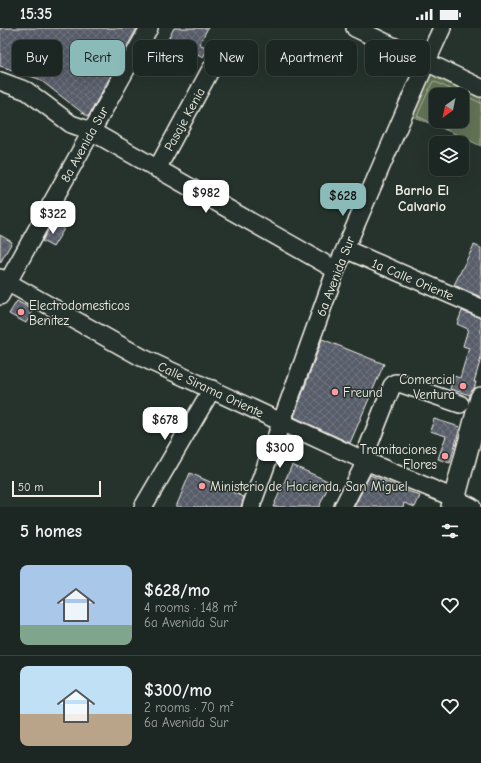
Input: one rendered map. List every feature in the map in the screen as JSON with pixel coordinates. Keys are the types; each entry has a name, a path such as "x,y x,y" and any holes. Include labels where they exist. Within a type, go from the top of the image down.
{"main road":[{"path":"459,504 481,398"}],"street":[{"name":"8a Avenida Sur","path":"2,285 149,28"},
{"path":"355,28 379,40"},
{"name":"6a Avenida Sur","path":"430,54 442,28"},
{"path":"430,65 481,88"},
{"name":"Pasaje Kenia","path":"157,169 207,76"},
{"name":"6a Avenida Sur","path":"251,507 336,270 420,76"},
{"path":"0,81 27,91 71,124 91,131 336,270"},
{"name":"1a Calle Oriente","path":"345,249 481,308"},
{"name":"Calle Sirama Oriente","path":"2,285 141,357 459,504"},
{"path":"343,507 365,461 392,386 396,383 402,384 460,404"},
{"path":"143,507 212,389"}],"green space":[{"path":"430,69 481,90 481,144 469,139 469,136 461,136 441,128 469,128 469,88 429,88 429,123 404,113 420,76 430,76"},
{"path":"433,81 448,88 430,88"},
{"path":"429,90 429,122 417,116"},
{"path":"469,98 481,103 481,146 469,140 469,136 460,136 443,128 469,128"}],"building":[{"path":"0,28 137,28 125,50 125,40 70,40 70,76 111,76 88,117 39,79 30,76 62,76 62,40 12,40 12,70 0,66"},
{"path":"174,28 208,28 199,44 205,47 205,53 203,57 197,54 197,40 168,40"},
{"path":"53,222 64,229 53,247 42,241"},
{"path":"0,235 12,242 0,263"},
{"path":"474,245 481,248 481,297 454,285"},
{"name":"Electrodomesticos Benitez","path":"17,301 33,310 26,323 9,314"},
{"path":"462,311 481,318 481,358 474,382 476,382 474,389 470,395 450,389 454,376 460,378 469,348 463,346 468,329 457,324"},
{"name":"Freund","path":"322,339 384,364 350,443 294,417"},
{"path":"434,419 460,427 450,463 438,459 446,436 430,431"},
{"path":"292,465 330,482 319,507 273,507"},
{"name":"Ministerio de Hacienda, San Miguel","path":"190,473 244,497 241,507 176,507"},
{"path":"370,475 420,496 415,507 404,503 403,507 354,507"}],"place":[{"name":"Electrodomesticos Benitez","path":"21,312"},
{"name":"Comercial Ventura","path":"463,386"},
{"name":"Freund","path":"335,392"},
{"name":"Tramitaciones Flores","path":"445,456"},
{"name":"Ministerio de Hacienda, San Miguel","path":"202,486"}],"district":[{"name":"Barrio El Calvario","path":"422,198"}]}
